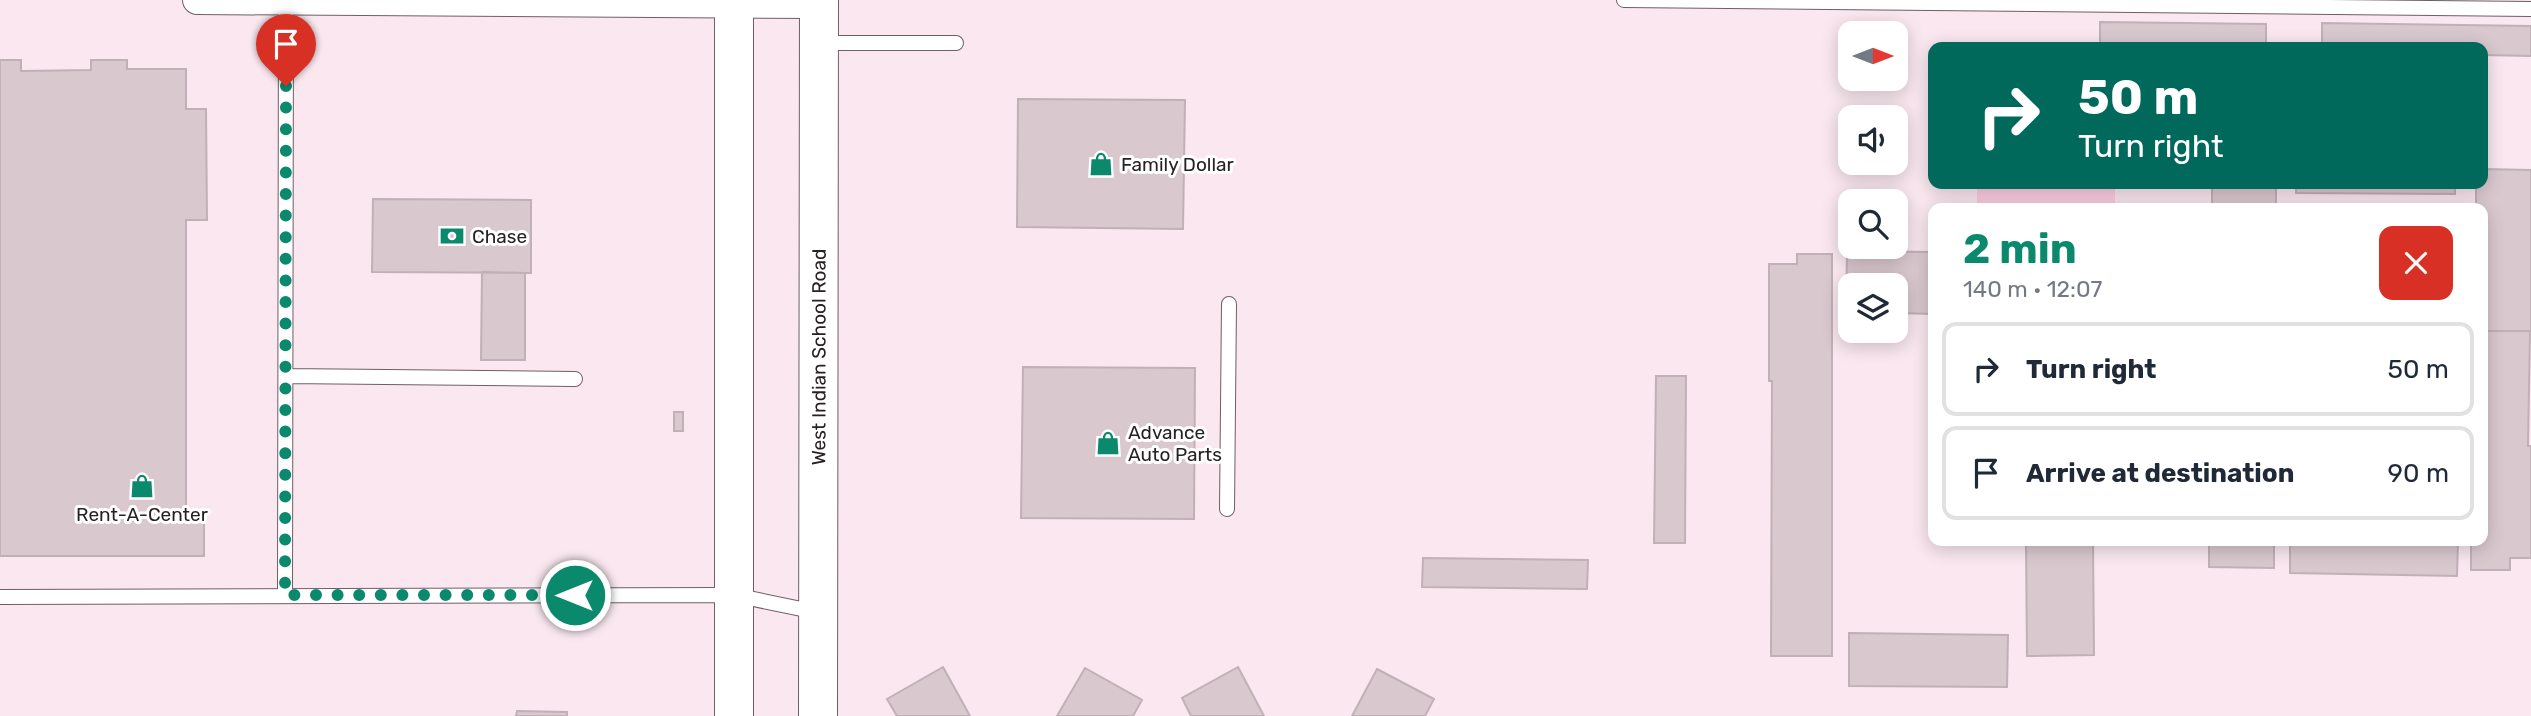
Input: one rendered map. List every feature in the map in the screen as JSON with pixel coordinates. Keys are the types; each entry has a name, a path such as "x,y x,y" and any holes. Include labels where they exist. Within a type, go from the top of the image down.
{"main road":[{"path":"734,2 734,716"},
{"name":"West Indian School Road","path":"818,716 819,2"}],"street":[{"path":"197,0 819,2"}],"lane":[{"path":"1624,0 2531,9"},
{"path":"285,595 286,1"},
{"path":"819,43 956,43"},
{"path":"1227,509 1229,304"},
{"path":"286,376 575,379"},
{"path":"0,597 734,595 818,612"}],"shaded area":[{"path":"1977,189 2115,189 2115,203 1977,203"}],"building":[{"path":"2100,22 2266,24 2266,42 2100,42"},
{"path":"2322,23 2531,26 2531,56 2488,55 2488,42 2322,42"},
{"path":"0,60 21,60 21,71 91,70 91,60 127,60 127,69 186,69 186,109 206,109 207,220 186,220 186,511 204,511 204,556 0,556"},
{"name":"Family Dollar","path":"1018,99 1185,100 1183,229 1017,227"},
{"path":"2488,169 2531,170 2531,331 2488,331 2488,203 2476,203 2476,189 2488,189"},
{"path":"2212,189 2276,189 2276,203 2212,203"},
{"path":"2296,189 2455,189 2455,194 2296,193"},
{"name":"Chase","path":"373,199 531,200 531,273 372,272"},
{"path":"1908,252 1928,252 1928,314 1908,313 1908,273 1847,273 1847,259 1908,259"},
{"path":"1797,254 1832,254 1832,656 1771,656 1772,381 1769,381 1769,264 1797,264"},
{"path":"482,272 525,273 525,360 481,360"},
{"path":"2488,331 2530,331 2528,446 2531,446 2531,558 2510,558 2510,570 2471,570 2471,546 2488,546"},
{"name":"Advance Auto Parts","path":"1023,367 1195,368 1194,519 1021,518"},
{"path":"1656,376 1686,376 1685,543 1654,543"},
{"path":"674,412 683,412 683,431 674,431"},
{"path":"2026,546 2093,546 2094,655 2027,656"},
{"path":"2209,546 2274,546 2274,568 2209,567"},
{"path":"2290,546 2458,546 2457,576 2290,573"},
{"path":"1423,558 1588,560 1587,589 1422,587"},
{"path":"1849,633 2008,635 2007,687 1849,686"},
{"path":"943,667 970,716 897,716 887,699"},
{"path":"1238,667 1264,716 1191,716 1182,698"},
{"path":"1085,668 1142,700 1133,716 1057,716"},
{"path":"1377,669 1434,699 1425,716 1352,716"},
{"path":"517,711 567,712 567,716 516,716"}],"place":[{"name":"Family Dollar","path":"1101,164"},
{"name":"Chase","path":"452,236"},
{"name":"Advance Auto Parts","path":"1108,443"},
{"name":"Rent-A-Center","path":"142,486"}],"route":[{"path":"286,86 285,595 575,595"}]}
